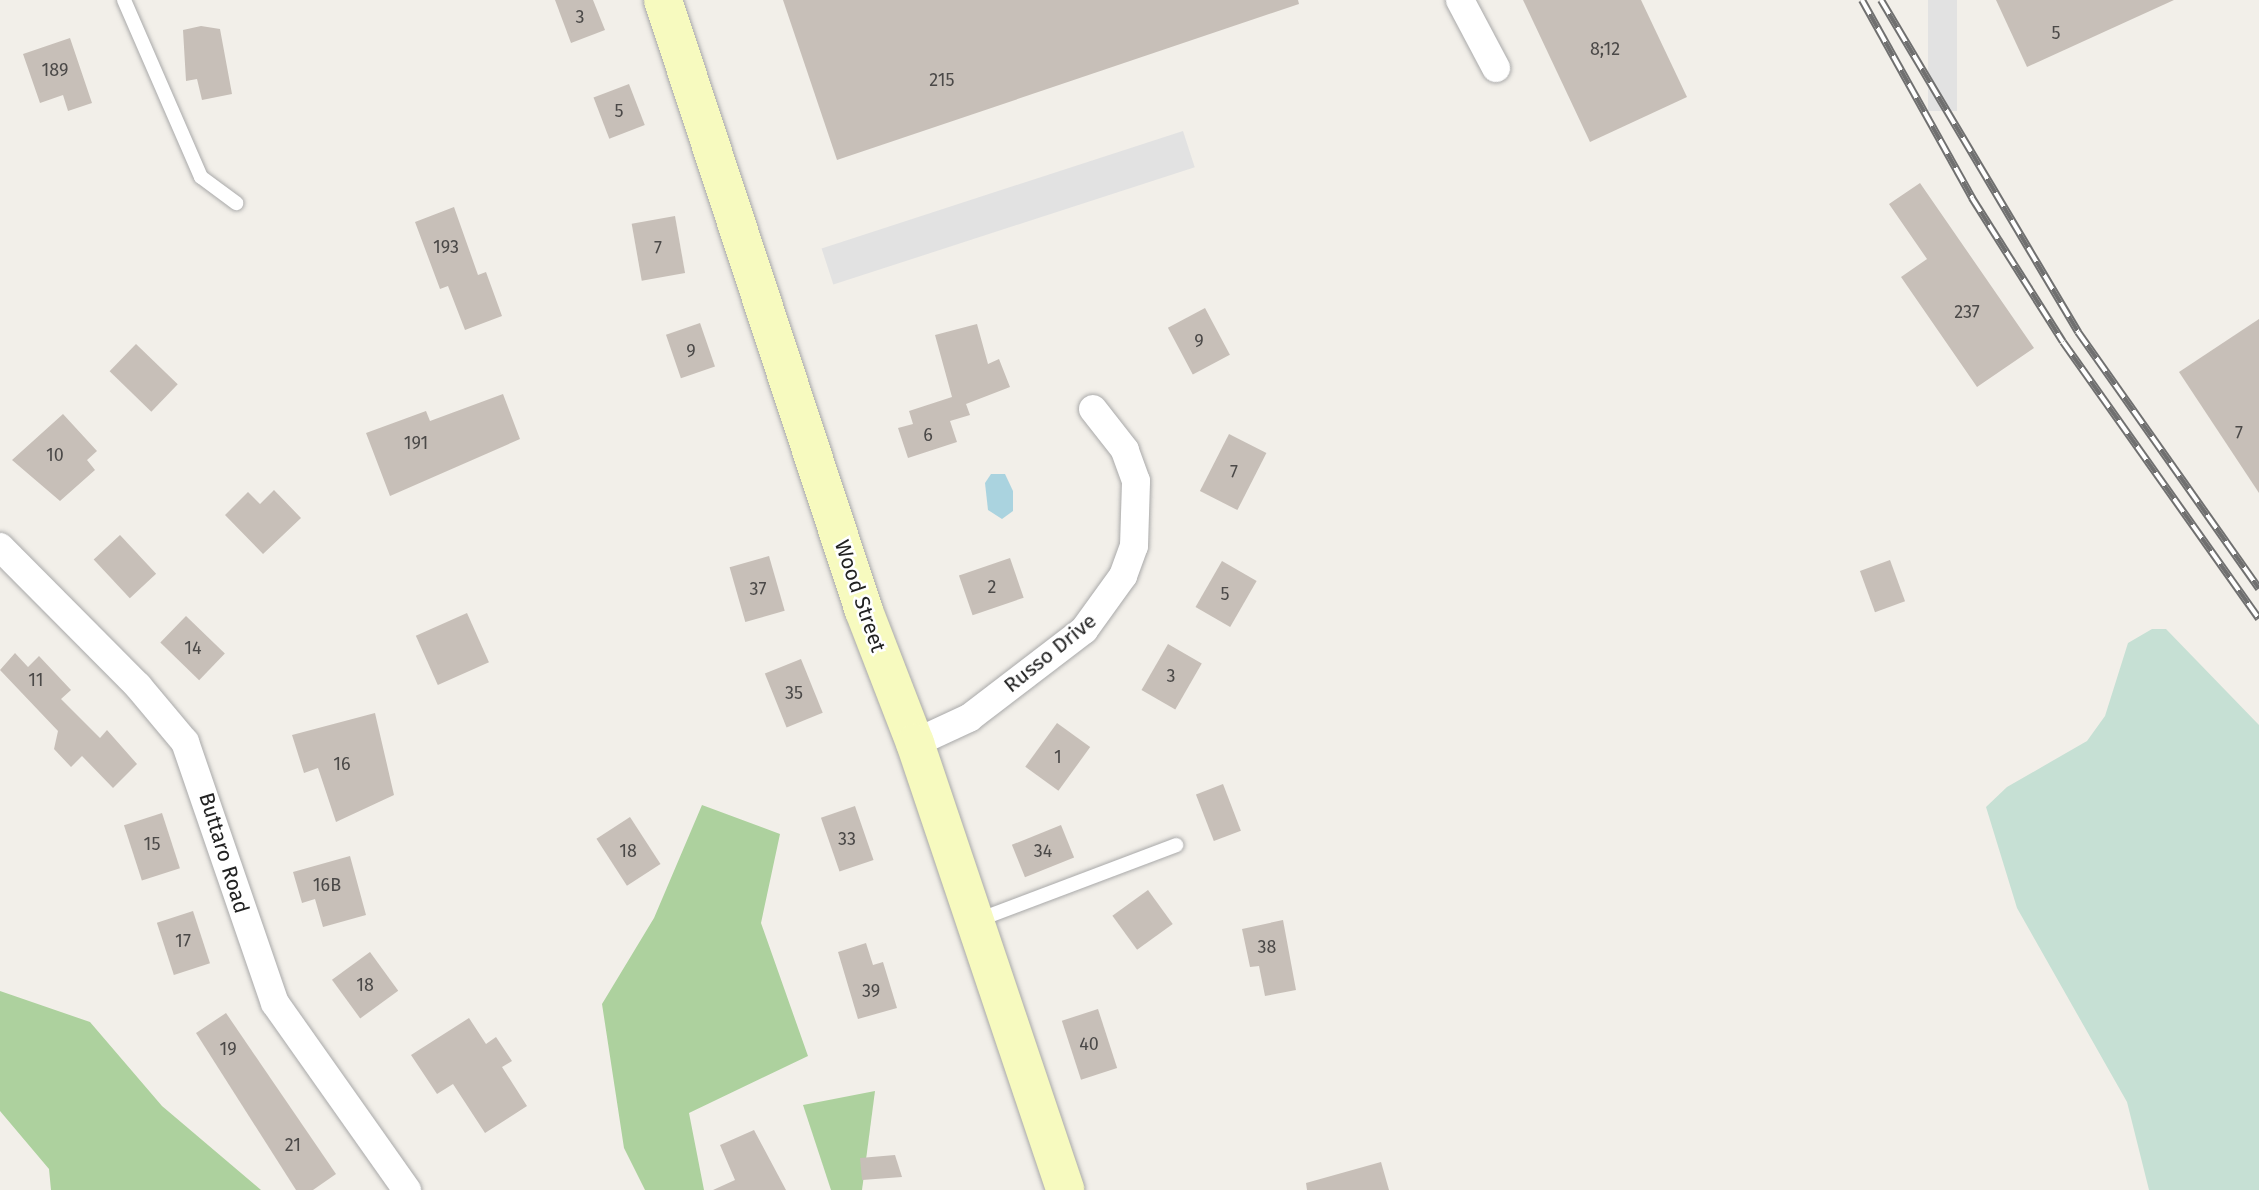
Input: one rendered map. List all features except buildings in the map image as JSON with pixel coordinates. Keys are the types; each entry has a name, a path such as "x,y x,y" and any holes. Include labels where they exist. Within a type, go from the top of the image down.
{"street":[{"name":"Wood Street","path":"663,0 864,611 915,743 1065,1190"},
{"path":"1460,0 1496,68"},
{"name":"Russo Drive","path":"915,743 969,718 1084,629 1123,576 1134,546 1136,481 1125,450 1093,409"},
{"name":"Buttaro Road","path":"0,547 138,686 185,742 275,1003 407,1190"}],"lane":[{"path":"124,0 201,177 236,203"},
{"path":"973,922 1176,845"}],"green space":[{"path":"2152,629 2166,629 2259,725 2259,1190 2149,1190 2127,1102 2017,908 1986,807 2007,787 2087,741 2105,716 2128,643"},
{"path":"702,805 780,834 761,923 808,1056 689,1113 704,1190 645,1190 624,1148 602,1004 654,918"},
{"path":"0,991 90,1022 162,1106 261,1190 51,1190 49,1169 0,1111"},
{"path":"875,1091 862,1190 831,1190 803,1105"}],"shaded area":[{"path":"1928,0 1957,0 1957,111 1928,111"},
{"path":"1183,131 1195,167 833,285 822,248"}],"water":[{"path":"991,474 1005,474 1013,491 1013,511 1002,519 988,510 985,483"}],"railway":[{"path":"1862,0 1972,198 2063,342 2259,619"},
{"path":"1881,0 2078,332 2259,589"}]}
